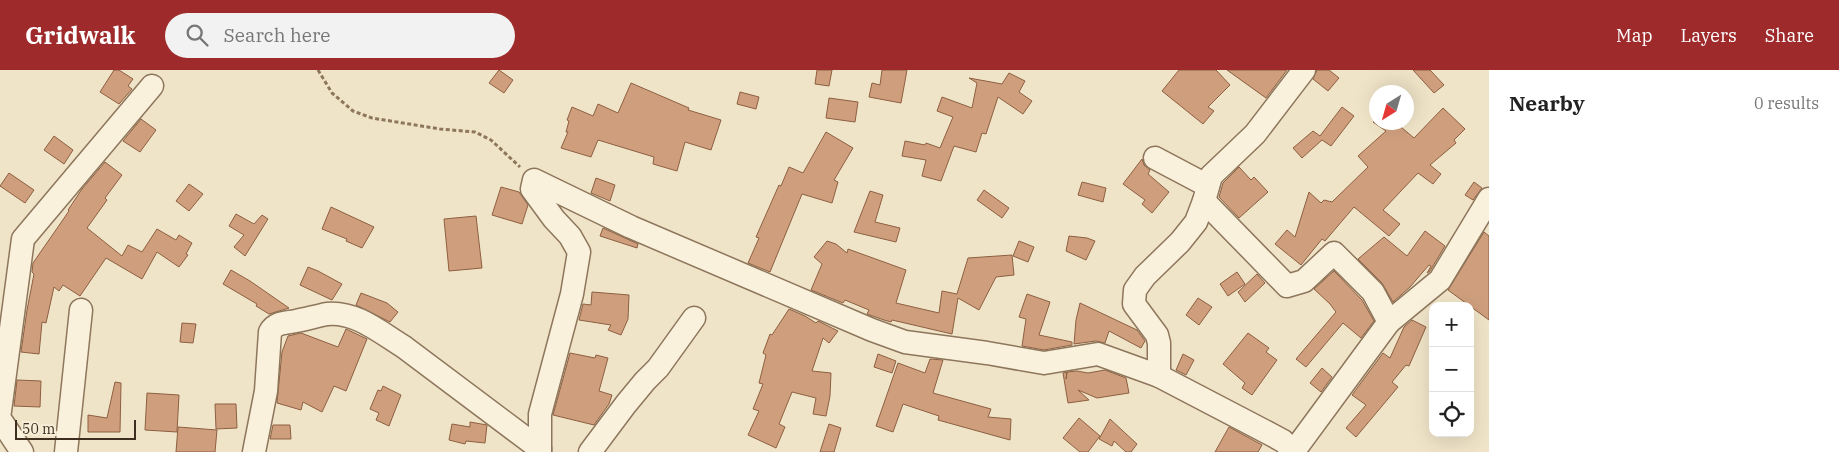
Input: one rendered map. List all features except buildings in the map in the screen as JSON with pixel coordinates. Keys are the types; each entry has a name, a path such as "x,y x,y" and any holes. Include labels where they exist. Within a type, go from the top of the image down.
{"street":[{"path":"1159,376 1159,343 1157,335 1134,304 1135,290 1145,276 1180,242 1196,222 1211,176 1255,134 1304,70"},
{"path":"0,411 23,239 152,86"},
{"path":"1155,158 1206,194 1287,286 1304,281 1334,253 1373,292 1389,322"},
{"path":"540,451 540,414 572,294 578,252 570,236 554,219 532,189 534,180 631,227 872,330 905,342 1044,363 1098,354 1159,376 1272,435 1294,452 1389,322 1440,280 1489,199"},
{"path":"66,452 81,310"},
{"path":"254,452 267,383 270,332 272,327 281,323 328,314 355,318 404,347 540,451"},
{"path":"590,452 626,404 658,368 694,318"},
{"path":"0,419 22,452"}],"path":[{"path":"318,70 332,93 353,111 372,118 440,129 475,132 491,140 534,180"}]}
